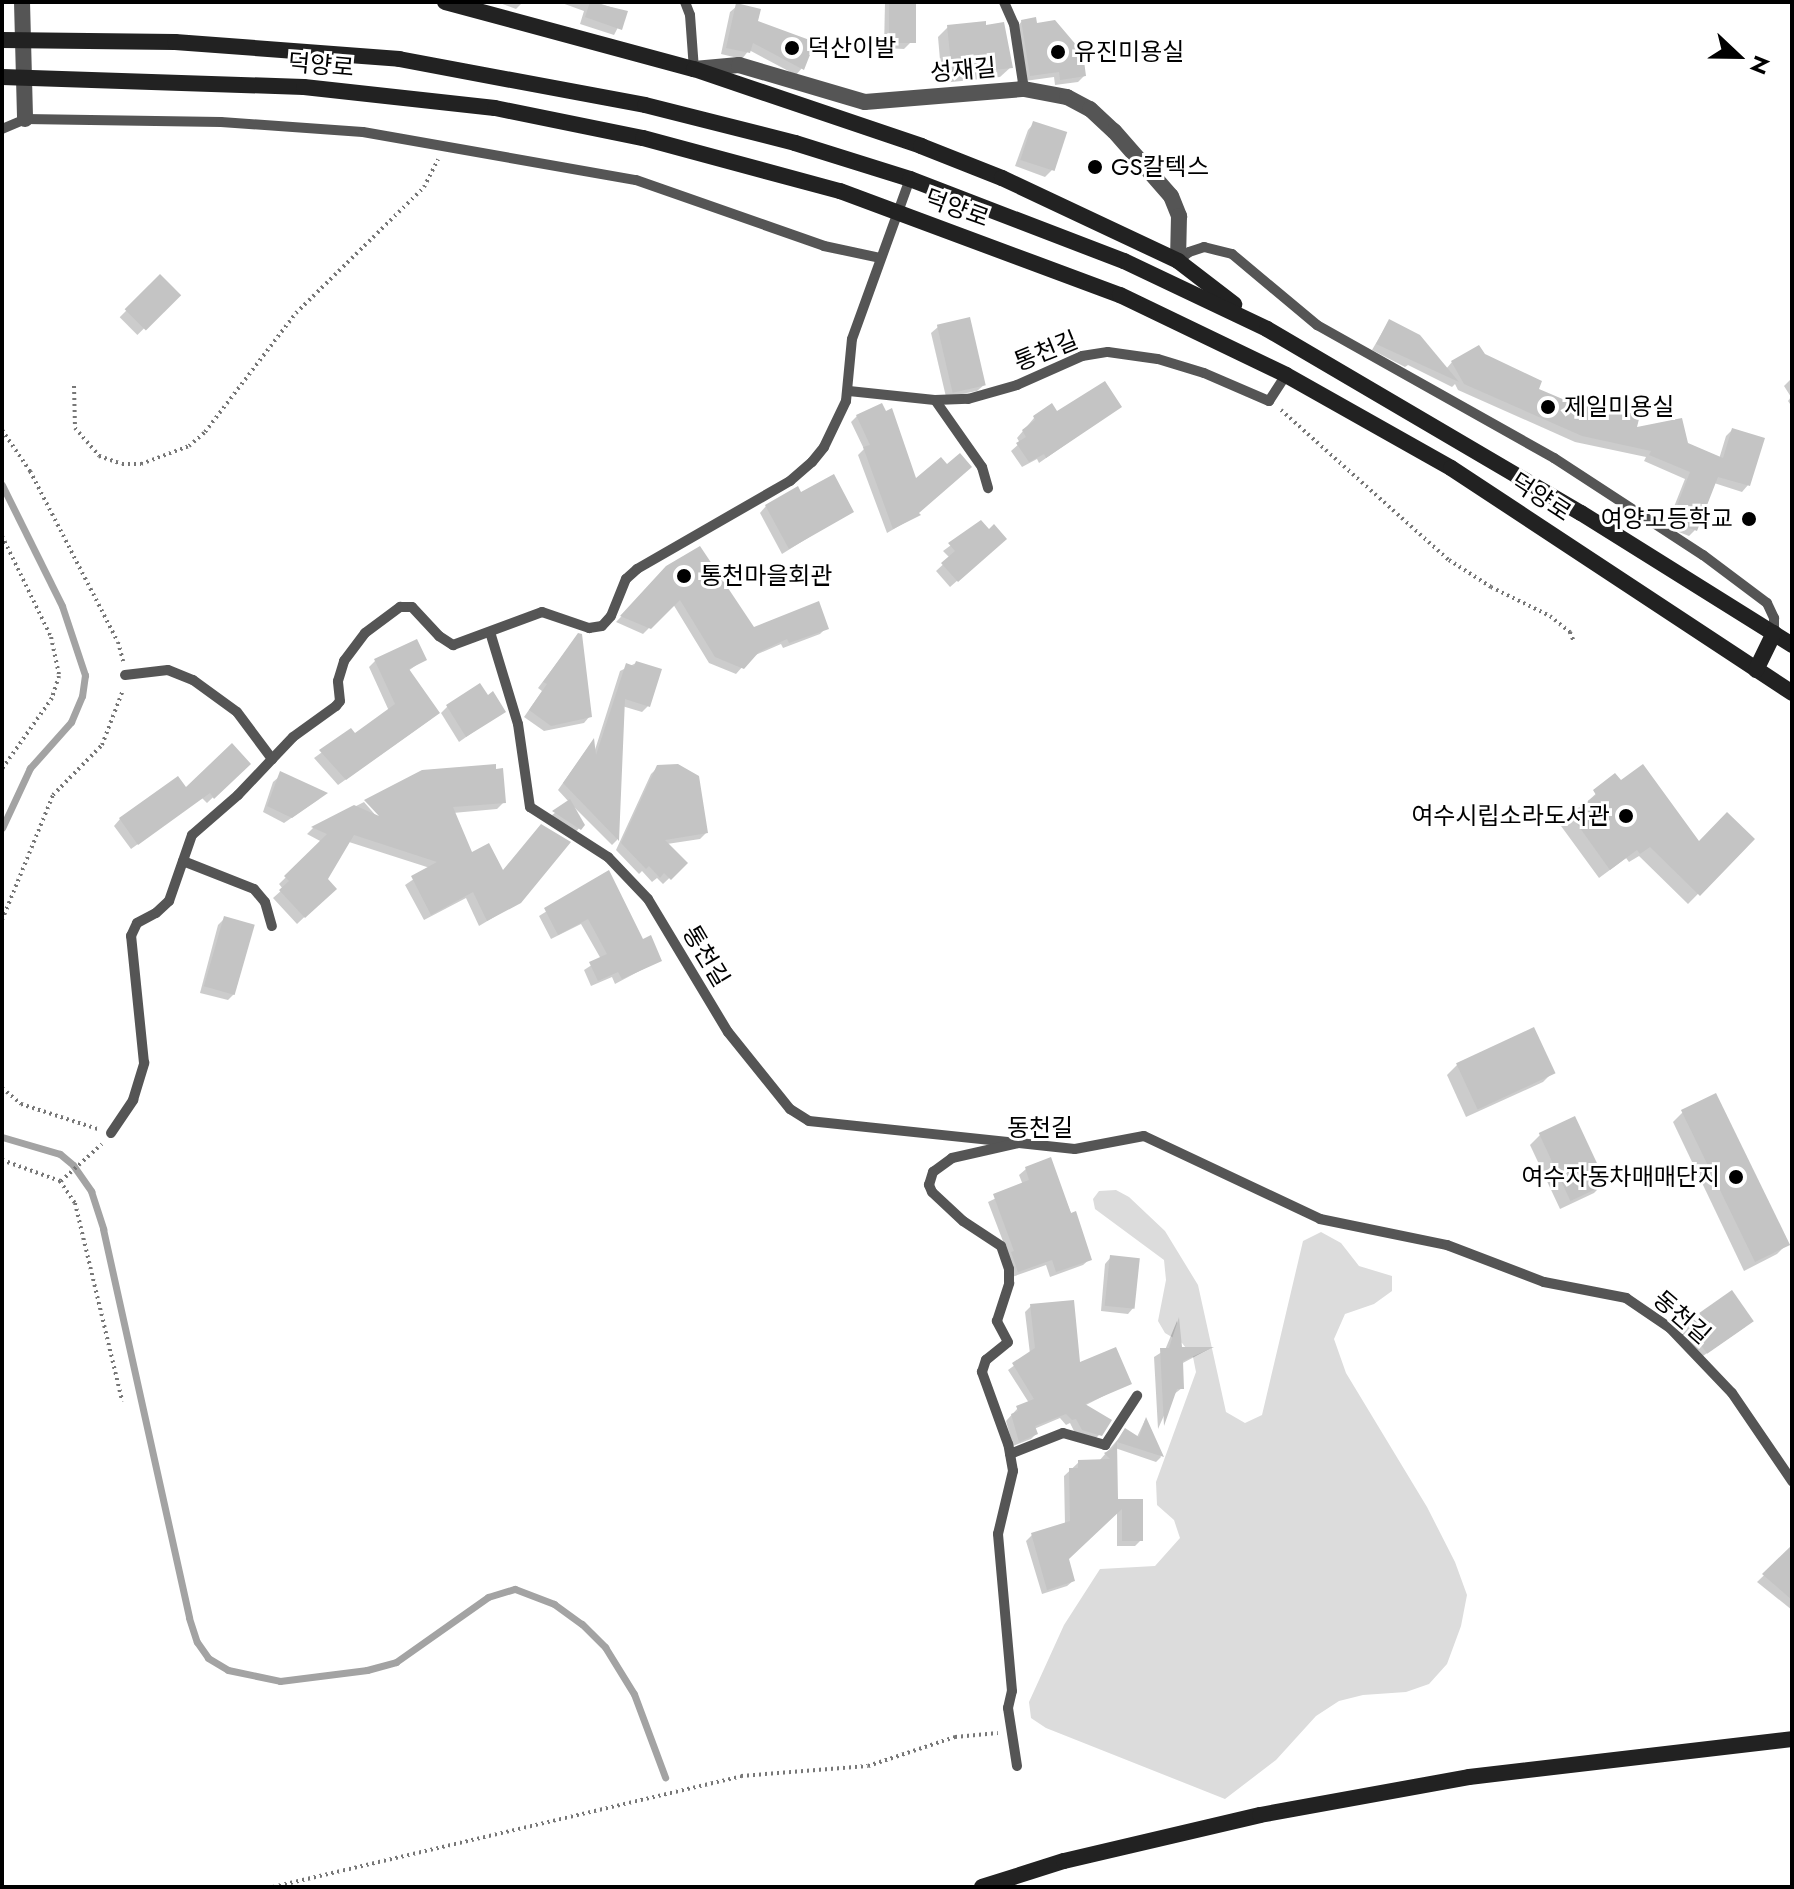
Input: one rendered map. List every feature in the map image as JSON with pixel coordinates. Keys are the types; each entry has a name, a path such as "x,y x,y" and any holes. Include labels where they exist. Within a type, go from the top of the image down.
{"main road":[{"name":"덕양로","path":"445,2 694,69 962,162 1178,261"},
{"name":"덕양로","path":"2,40 175,42 399,59 645,105 795,143 910,179 1170,281 1267,329 1399,404 1792,645"},
{"name":"덕양로","path":"2,77 304,87 495,108 643,138 782,173 897,212 1120,295 1286,375 1451,468 1792,693"},
{"path":"1170,281 1178,261 1267,329"},
{"path":"1756,670 1774,633"},
{"path":"982,1887 1064,1861 1305,1807 1469,1777 1791,1739"}],"street":[{"path":"22,2 25,119"},
{"name":"성재길","path":"694,69 739,65 865,102 1024,89 1055,94 1080,103 1114,131 1177,207 1178,261"}],"lane":[{"path":"685,2 690,15 694,69"},
{"name":"성재길","path":"1004,2 1014,24 1024,89"},
{"path":"2,129 25,119 279,126 363,132 636,180 824,246 880,258"},
{"path":"111,1133 133,1100 144,1063 131,936 137,923 156,913 169,901 192,835 293,737 336,706 341,696 339,671 349,653 365,633 400,607 412,607 448,644 457,645 542,612 589,628 602,626 611,616 626,579 637,569 790,481 812,462 824,447 849,391 852,339 910,179"},
{"name":"덕양로","path":"1178,261 1189,252 1204,247 1232,254 1317,325 1554,458 1703,555 1767,603 1774,618 1774,633"},
{"name":"통천길","path":"849,391 935,400 968,399 1017,385 1082,356 1108,352 1169,363 1269,401"},
{"path":"1269,401 1286,375"},
{"path":"935,400 982,467 988,488"},
{"name":"통천길","path":"490,632 518,724 530,807 608,857 639,888 728,1032 790,1109 809,1121 1019,1143"},
{"path":"125,675 168,670 193,680 237,712 272,759"},
{"path":"183,861 254,889 265,902 272,926"},
{"name":"동천길","path":"1017,1766 998,1534 1000,1511 1013,1477 1010,1454 982,1372 986,1360 1008,1342 997,1321 1009,1283 1004,1250 936,1198 929,1185 933,1172 952,1158 1019,1143 1075,1149 1144,1136 1320,1219 1447,1245 1544,1282 1626,1298 1670,1328 1732,1393 1792,1481"},
{"path":"1010,1454 1067,1433 1096,1445 1105,1445 1137,1396"}],"path":[{"path":"74,386 72,414 75,428 99,456 122,464 141,464 189,446 205,432 296,313 424,187 432,177 441,145"},
{"path":"1269,401 1316,438 1449,560 1491,587 1550,616 1570,632 1574,642"},
{"path":"2,430 30,471 118,642 125,675 123,696 108,736 53,795 2,920"},
{"path":"2,536 51,637 59,676 52,698 2,769"},
{"path":"2,1088 21,1104 111,1133 60,1181"},
{"path":"2,1160 60,1181 81,1218 122,1401"},
{"path":"273,1887 741,1776 868,1766 955,1737 1012,1733"}],"shaded area":[{"path":"1116,1190 1129,1197 1165,1231 1198,1285 1226,1412 1245,1423 1262,1415 1303,1241 1321,1232 1341,1243 1359,1266 1392,1276 1392,1291 1374,1304 1345,1314 1334,1339 1346,1373 1427,1507 1455,1562 1467,1595 1461,1626 1447,1664 1429,1684 1406,1692 1363,1695 1339,1701 1316,1716 1276,1760 1225,1799 1046,1728 1031,1718 1029,1702 1064,1625 1100,1569 1155,1566 1180,1538 1174,1520 1157,1505 1156,1482 1196,1372 1193,1357 1182,1343 1165,1333 1158,1321 1166,1280 1164,1260 1095,1209 1093,1199 1099,1191"}],"building":[{"path":"590,2 628,11 622,30 585,17"},
{"path":"889,2 916,2 916,43 889,43"},
{"path":"736,3 761,9 758,21 815,42 804,70 753,43 750,53 726,48"},
{"path":"1036,17 1037,23 1055,20 1083,53 1086,76 1060,80 1059,72 1030,76 1021,20"},
{"path":"986,21 986,25 1004,22 1013,68 952,74 947,25"},
{"path":"1033,121 1067,132 1055,171 1020,160"},
{"path":"160,274 181,295 146,331 125,309"},
{"path":"970,317 986,385 953,393 937,325"},
{"path":"1389,319 1420,335 1459,382 1376,344"},
{"path":"1479,345 1485,354 1542,381 1539,389 1586,409 1587,404 1640,415 1637,427 1682,418 1688,443 1723,458 1732,428 1765,438 1750,486 1718,477 1697,531 1671,521 1690,472 1649,455 1651,451 1582,436 1464,384 1451,361"},
{"path":"1105,381 1122,407 1046,458 1044,454 1029,462 1016,443 1026,437 1022,430 1035,420 1033,416 1052,403 1057,411"},
{"path":"882,403 886,411 892,408 916,478 941,457 947,464 960,453 972,467 919,513 921,515 893,529 863,447 870,445 856,415"},
{"path":"834,474 854,512 789,549 765,505 798,486 801,492"},
{"path":"981,520 989,529 994,524 1007,539 958,582 941,563 955,551 948,543"},
{"path":"700,546 754,627 819,601 829,629 789,643 787,639 759,652 744,669 715,657 680,600 651,629 620,616 666,566"},
{"path":"578,633 582,634 592,717 551,726 529,710 547,684 543,682"},
{"path":"417,639 427,660 409,669 440,713 346,780 319,750 351,728 355,733 395,704 374,659"},
{"path":"636,661 662,669 650,707 625,699 619,841 563,783 594,738 596,755 626,663 634,666"},
{"path":"480,683 488,695 493,691 506,712 466,737 446,705"},
{"path":"232,743 251,764 214,799 210,793 138,845 119,818 178,776 186,787"},
{"path":"496,764 496,769 503,768 506,803 453,807 472,852 489,843 503,870 541,824 571,842 521,903 487,921 473,892 431,915 411,876 437,862 354,835 328,879 337,889 305,918 279,890 289,881 284,876 327,834 311,827 354,805 379,816 364,800 422,770"},
{"path":"678,764 699,776 708,833 665,840 688,863 671,880 664,873 660,878 649,866 646,869 621,843 657,765"},
{"path":"1643,764 1699,841 1727,812 1755,839 1700,896 1650,847 1640,854 1637,850 1610,870 1570,814 1596,795 1593,790 1615,773 1621,780"},
{"path":"280,771 328,793 292,818 267,806"},
{"path":"570,799 585,825 581,830 552,811"},
{"path":"609,870 643,939 651,935 662,961 622,979 618,972 598,981 589,962 607,954 588,919 558,935 544,908"},
{"path":"224,916 255,925 235,995 204,986"},
{"path":"1534,1027 1556,1073 1478,1110 1456,1063"},
{"name":"여수자동차매매단지","path":"1716,1093 1790,1245 1755,1262 1681,1110"},
{"path":"1575,1116 1607,1184 1570,1201 1539,1133"},
{"path":"1051,1157 1071,1213 1076,1211 1092,1260 1056,1272 1052,1260 1018,1272 1011,1252 1014,1251 993,1194 1029,1180 1025,1167"},
{"path":"1110,1255 1140,1258 1135,1309 1105,1306"},
{"path":"1732,1290 1754,1321 1707,1354 1685,1323"},
{"path":"1074,1300 1080,1362 1116,1347 1132,1384 1085,1404 1112,1420 1102,1436 1082,1430 1076,1419 1072,1420 1066,1414 1035,1426 1038,1434 1019,1442 1011,1414 1018,1411 1016,1406 1034,1399 1012,1363 1035,1348 1030,1304"},
{"path":"1179,1317 1182,1347 1214,1347 1183,1361 1184,1389 1177,1389 1164,1426 1160,1348 1169,1348"},
{"path":"1146,1417 1164,1457 1117,1442 1118,1499 1143,1499 1143,1541 1122,1541 1122,1509 1069,1559 1075,1581 1047,1590 1031,1533 1070,1521 1069,1468 1078,1468 1078,1460 1110,1459 1104,1453 1112,1449 1125,1428 1139,1437"},
{"path":"1792,1545 1792,1600 1762,1574"}],"waterway":[{"path":"2,485 62,606 85,675 82,696 71,722 30,768 2,828"},
{"path":"2,1137 60,1154 73,1165 91,1191 103,1229 189,1618 197,1642 208,1658 228,1670 280,1681 367,1670 396,1662 488,1597 515,1589 554,1604 582,1624 605,1647 634,1694 665,1777"}],"place":[{"name":"덕산이발","path":"792,48"},
{"name":"유진미용실","path":"1058,52"},
{"name":"GS칼텍스","path":"1095,167"},
{"name":"제일미용실","path":"1548,407"},
{"name":"여양고등학교","path":"1749,519"},
{"name":"통천마을회관","path":"684,576"},
{"name":"여수시립소라도서관","path":"1626,816"},
{"name":"여수자동차매매단지","path":"1736,1177"}]}
